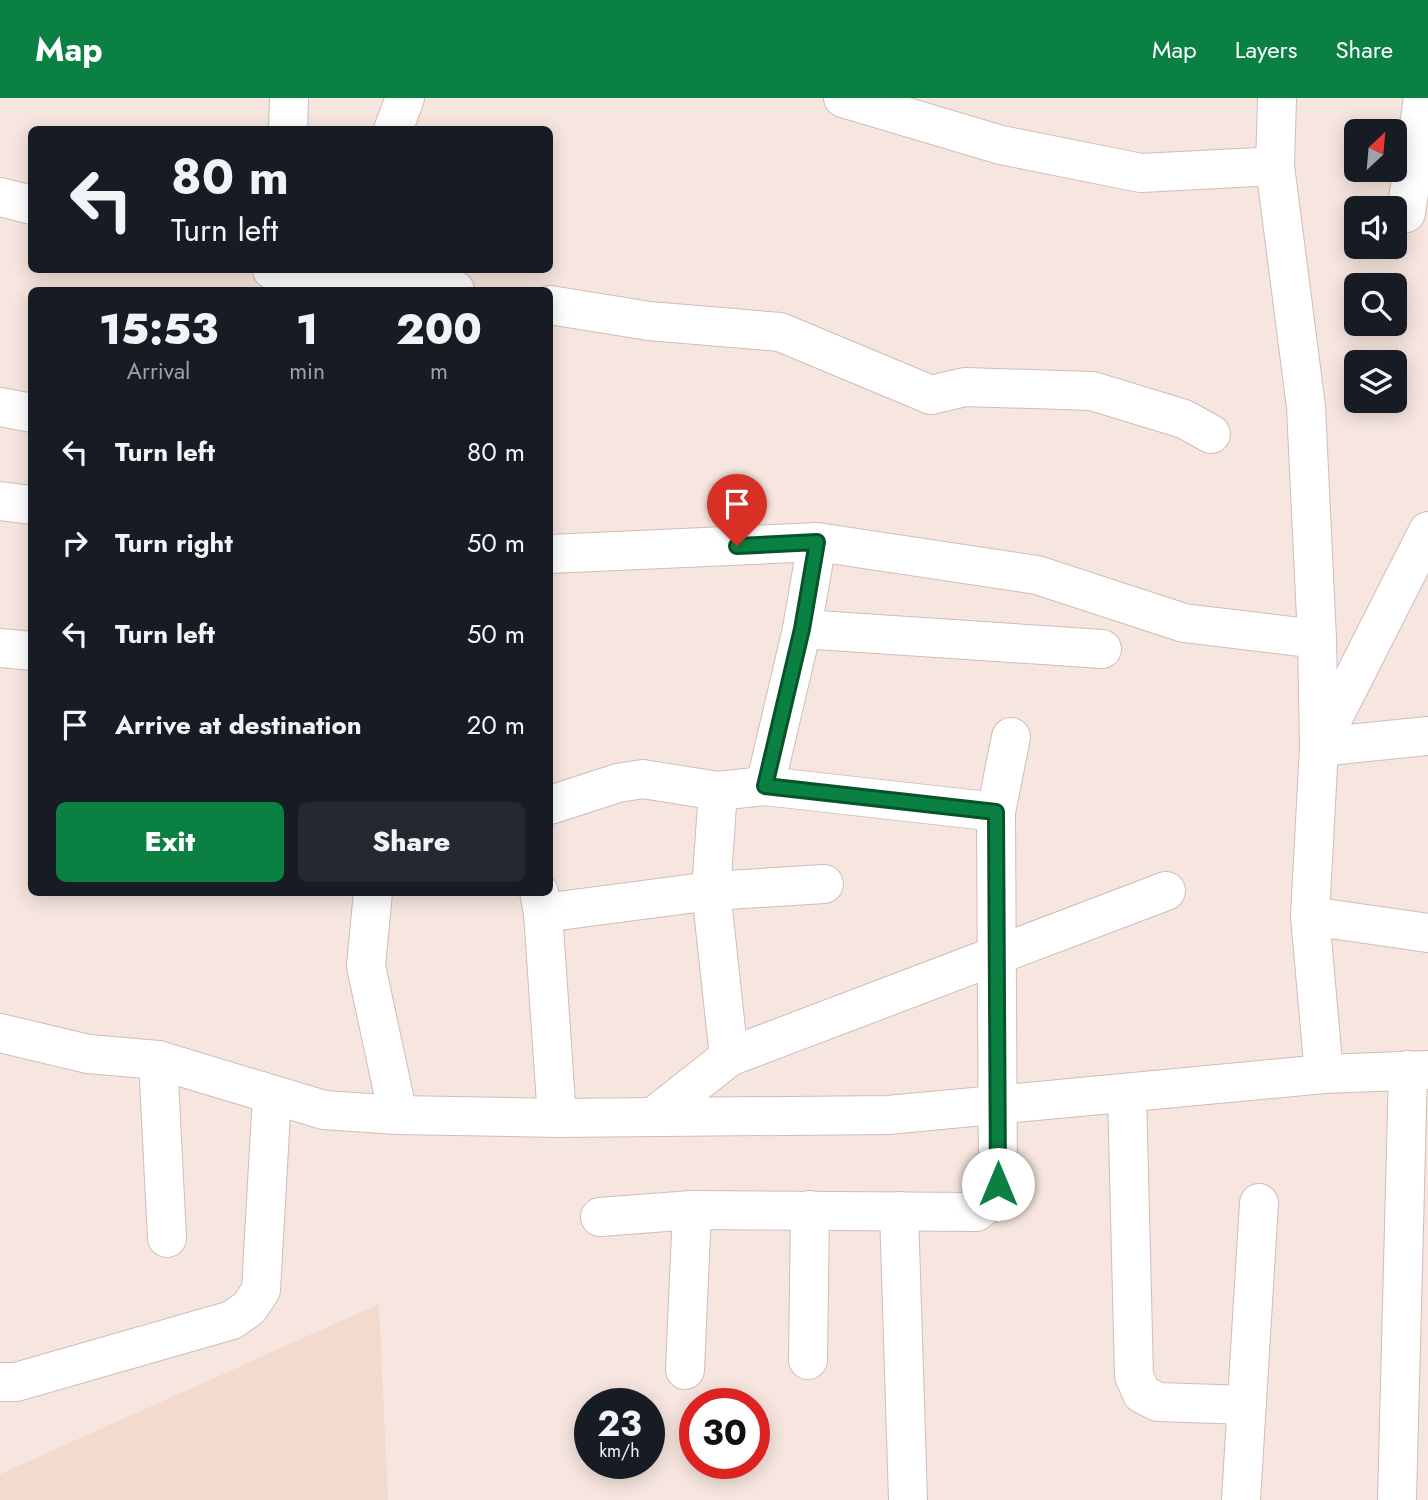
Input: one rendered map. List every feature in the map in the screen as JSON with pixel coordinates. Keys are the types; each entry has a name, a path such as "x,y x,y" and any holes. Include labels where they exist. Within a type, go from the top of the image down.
{"street":[{"path":"288,126 289,98"},
{"path":"394,126 405,98"},
{"path":"843,98 1001,145 1141,173 1275,166"},
{"path":"1277,98 1275,166 1306,407 1317,639 1319,747 1310,916 1324,1074"},
{"path":"1407,206 1423,98"},
{"path":"0,197 28,204"},
{"path":"292,273 421,287"},
{"path":"553,305 649,321 780,332 931,395 965,387 1092,391 1184,419 1211,434"},
{"path":"0,407 28,412"},
{"path":"0,501 28,504"},
{"path":"1319,747 1428,531"},
{"path":"553,554 817,542 1037,575 1184,623 1317,639"},
{"path":"765,786 802,629 817,542"},
{"path":"802,629 1102,649"},
{"path":"0,648 28,651"},
{"path":"1319,747 1428,736"},
{"path":"600,1217 692,1210 976,1212 990,1202 998,1184 996,812 1011,737"},
{"path":"553,804 618,783 643,779 718,791 765,786 996,812"},
{"path":"718,791 711,891 729,1057"},
{"path":"557,1118 541,903 824,884"},
{"path":"653,1117 729,1057 1166,891"},
{"path":"373,896 366,966 398,1115"},
{"path":"1310,916 1428,933"},
{"path":"0,1033 89,1054 158,1060 324,1110 398,1115 557,1118 888,1115 1324,1074 1418,1070 1397,1500"},
{"path":"158,1060 167,1238"},
{"path":"1127,1093 1134,1377 1142,1394 1158,1402 1247,1405"},
{"path":"0,1382 16,1382 232,1320 249,1308 261,1290 272,1094"},
{"path":"1241,1500 1259,1203"},
{"path":"685,1370 692,1210"},
{"path":"808,1360 810,1210"},
{"path":"899,1211 908,1500"}],"shaded area":[{"path":"379,1304 388,1500 0,1500 0,1474"}],"route":[{"path":"737,546 817,542 802,629 765,786 996,812 998,1184"}]}
